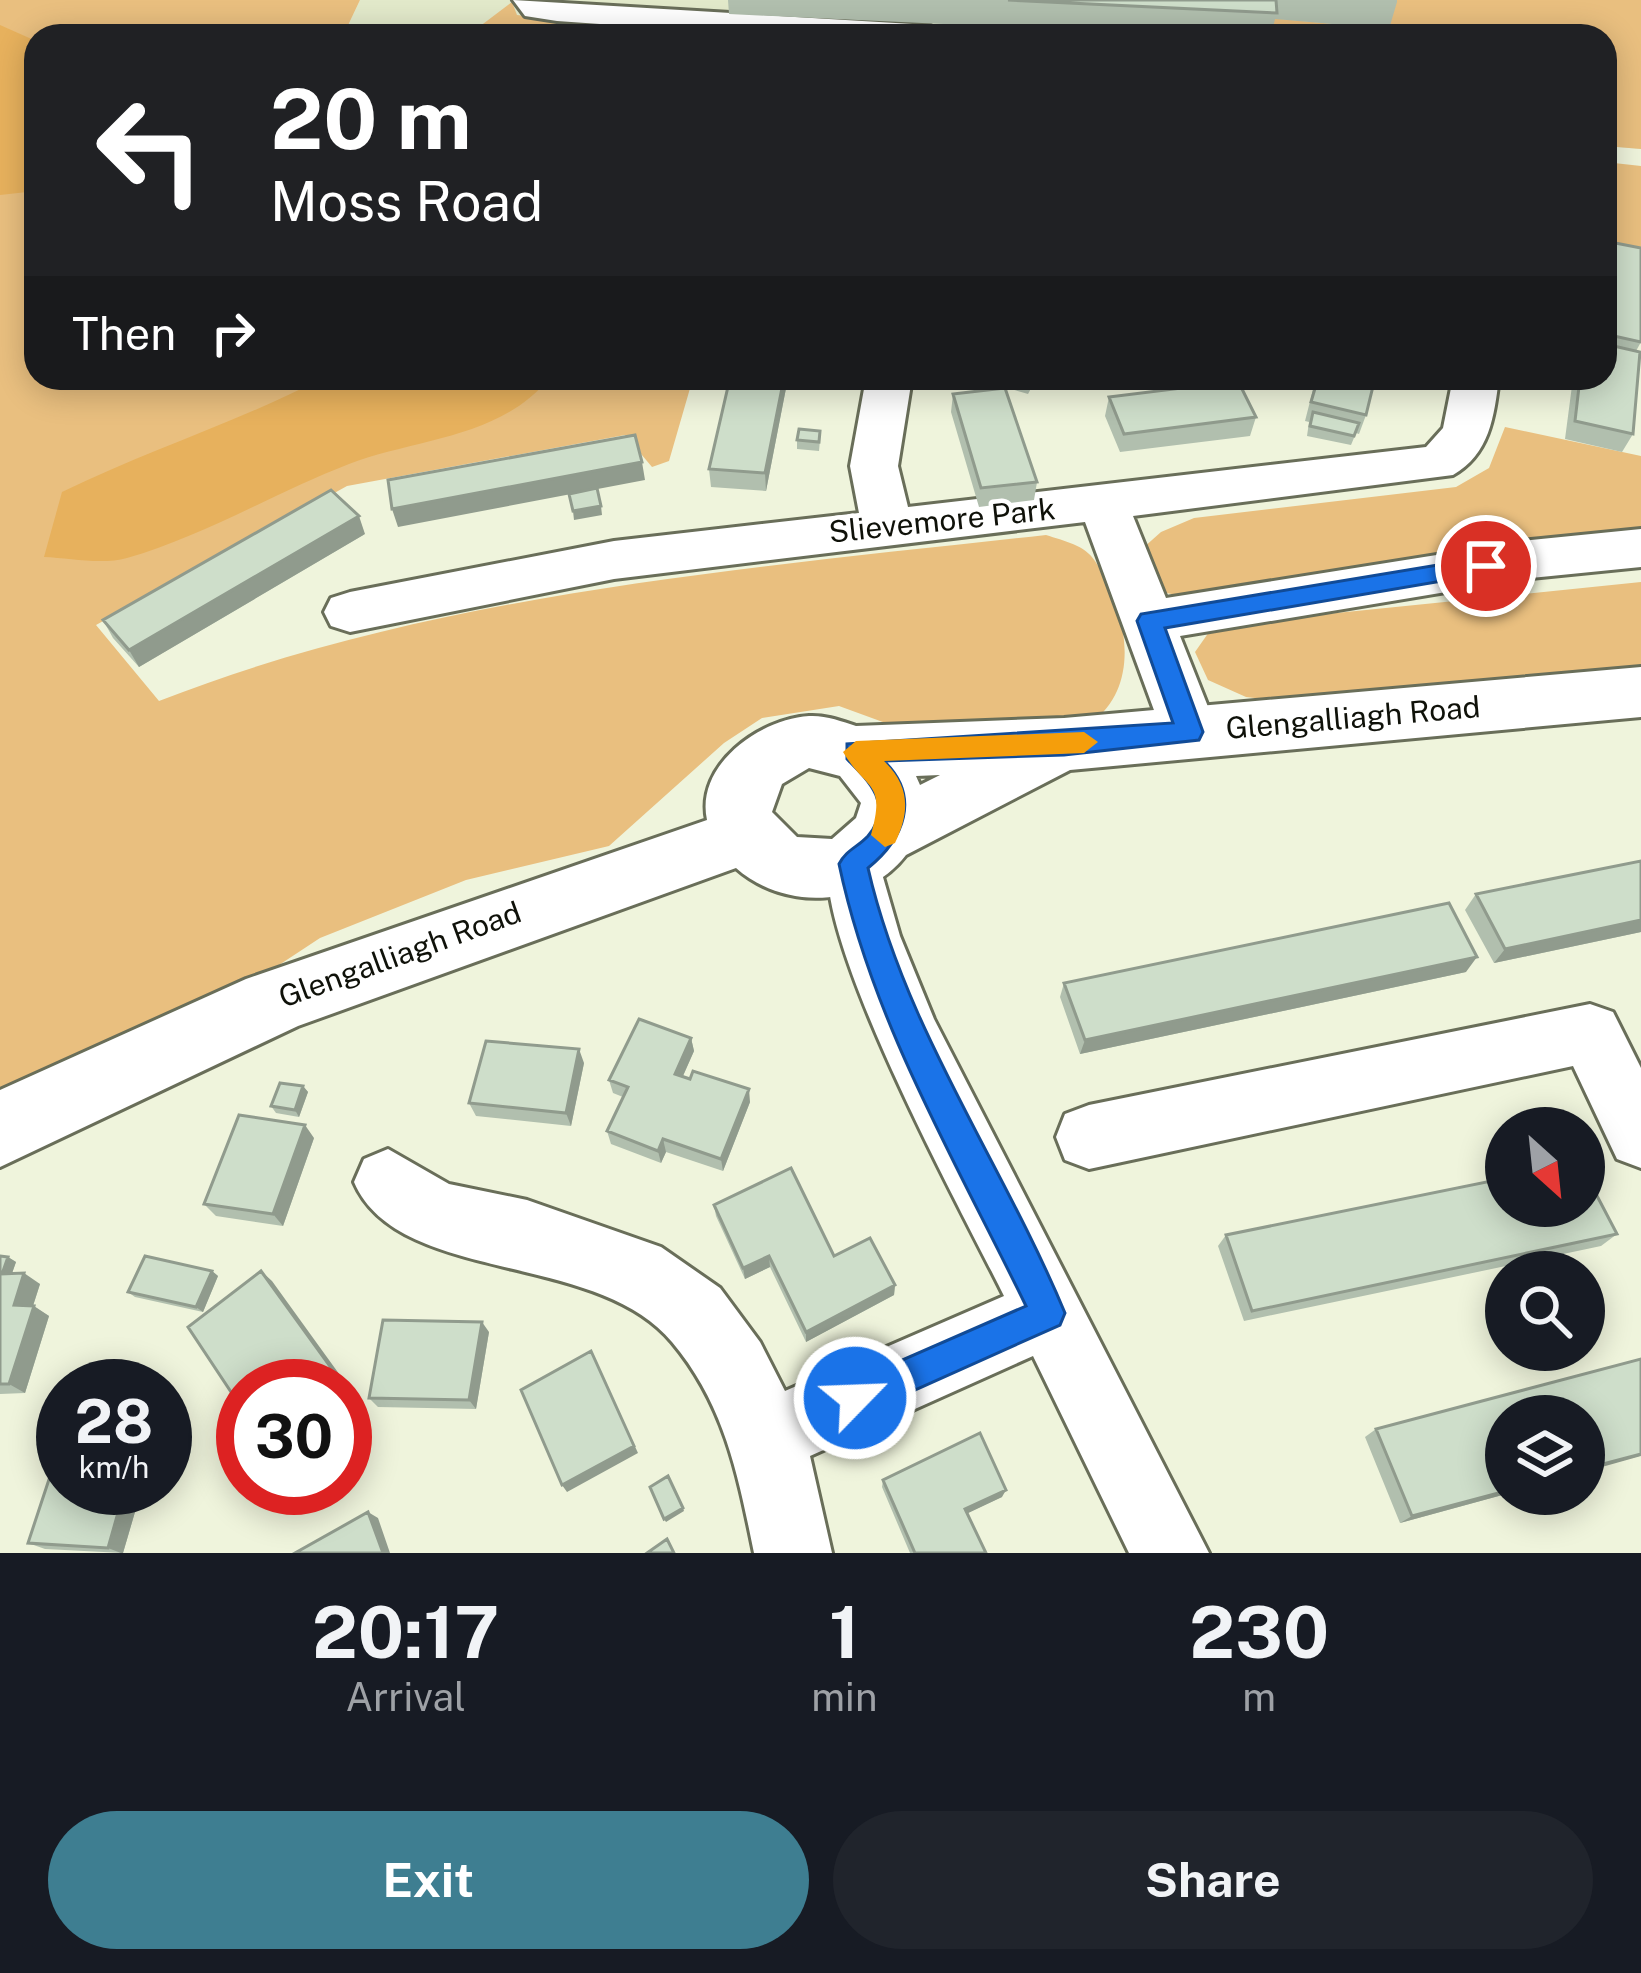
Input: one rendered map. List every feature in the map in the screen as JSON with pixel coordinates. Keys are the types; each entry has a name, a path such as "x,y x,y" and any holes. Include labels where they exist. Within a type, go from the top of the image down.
{"main road":[{"name":"Glengalliagh Road","path":"856,752 1064,744 1641,692"},
{"path":"809,742 856,752 888,783 894,803 870,848 829,871 780,865 745,836 738,815 739,794 764,758 809,742"},
{"name":"Glengalliagh Road","path":"870,848 1064,744"},
{"name":"Glengalliagh Road","path":"0,1130 57,1099 322,978 745,836"}],"street":[{"path":"531,0 538,8 557,10 667,9 813,24"},
{"path":"887,390 874,466 887,525"},
{"name":"Slievemore Park","path":"350,612 614,560 1436,463 1456,454 1463,444 1474,390"},
{"path":"1104,505 1190,732"},
{"path":"1150,621 1531,559 1641,548"},
{"path":"870,848 869,936 908,1033 1170,1553"},
{"path":"1089,1137 1616,1027 1641,1136"},
{"path":"388,1182 435,1215 527,1234 636,1272 695,1313 734,1368 768,1436 793,1553"},
{"path":"768,1436 1048,1313"}],"shaded area":[{"path":"0,0 360,0 349,24 24,24 24,390 690,390 669,461 652,467 625,435 347,486 96,625 159,701 265,664 373,634 484,609 709,573 1046,535 1086,551 1106,580 1122,624 1124,668 1118,689 1091,723 891,725 839,706 762,718 724,743 609,846 466,880 320,938 235,994 0,1105"},
{"path":"360,0 1641,0 1641,149 1617,147 1617,24 349,24"},
{"path":"1382,0 1641,0 1641,149 1617,147 1617,24 1387,24"},
{"path":"512,2 517,15 571,21 570,24 483,24"},
{"path":"1269,18 1334,24 1269,24"},
{"path":"0,25 24,36 24,192 0,195"},
{"path":"1617,163 1641,166 1641,267 1617,262"},
{"path":"297,390 538,390 482,425 349,464 156,549 107,561 44,557 62,492"},
{"path":"1505,427 1641,456 1641,530 1182,596 1156,591 1143,548 1161,532 1194,518 1456,487 1489,468"},
{"path":"1641,582 1641,670 1272,700 1246,697 1208,680 1195,652 1209,632 1247,622"}],"building":[{"path":"1008,0 1276,0 1277,13"},
{"path":"1617,243 1641,248 1641,342 1617,337"},
{"path":"1617,347 1640,352 1633,434 1575,421 1579,390 1617,390"},
{"path":"727,390 782,390 765,473 709,469"},
{"path":"1006,390 1037,482 981,488 953,394"},
{"path":"1165,390 1242,390 1256,417 1124,434 1109,397"},
{"path":"1314,390 1372,390 1366,415 1311,402"},
{"path":"1313,412 1359,423 1354,436 1310,426"},
{"path":"799,429 820,431 819,442 797,440"},
{"path":"635,435 642,462 392,509 388,480"},
{"path":"597,488 601,506 573,511 569,494"},
{"path":"331,490 359,516 129,650 103,620"},
{"path":"1641,861 1641,920 1505,949 1476,894"},
{"path":"1449,903 1477,957 1085,1040 1064,983"},
{"path":"639,1019 691,1038 675,1074 690,1079 693,1071 749,1089 721,1159 663,1139 658,1151 607,1131 628,1087 609,1080"},
{"path":"486,1041 579,1049 566,1113 469,1103"},
{"path":"280,1083 303,1086 295,1110 271,1106"},
{"path":"239,1115 305,1125 273,1214 204,1204"},
{"path":"791,1168 834,1256 870,1238 895,1285 806,1332 769,1256 743,1268 714,1205"},
{"path":"1485,1182 1485,1227 1605,1227 1605,1211 1617,1234 1536,1251 1485,1251 1485,1262 1252,1311 1226,1235"},
{"path":"145,1256 212,1271 196,1307 128,1292"},
{"path":"261,1271 325,1359 216,1359 216,1369 188,1327"},
{"path":"24,1273 14,1305 34,1306 9,1384 0,1384 0,1274"},
{"path":"383,1320 482,1322 469,1400 372,1398"},
{"path":"591,1351 634,1446 562,1485 521,1390"},
{"path":"1641,1359 1641,1454 1605,1463 1605,1395 1505,1395 1605,1371"},
{"path":"1485,1400 1485,1497 1412,1516 1376,1429"},
{"path":"980,1433 1006,1490 965,1509 986,1553 915,1553 883,1480"},
{"path":"668,1476 683,1508 664,1519 650,1487"},
{"path":"37,1515 117,1515 108,1548 28,1543"},
{"path":"369,1515 383,1553 295,1553"},
{"path":"667,1539 674,1553 647,1553"}],"slow traffic":[{"path":"885,835 894,803 888,783 875,765 856,752 1084,742"}],"route":[{"path":"855,1398 1048,1313 908,1033 869,936 853,864 883,840 894,803 875,765 856,752 1064,744 1190,732 1150,621 1486,566"}]}
